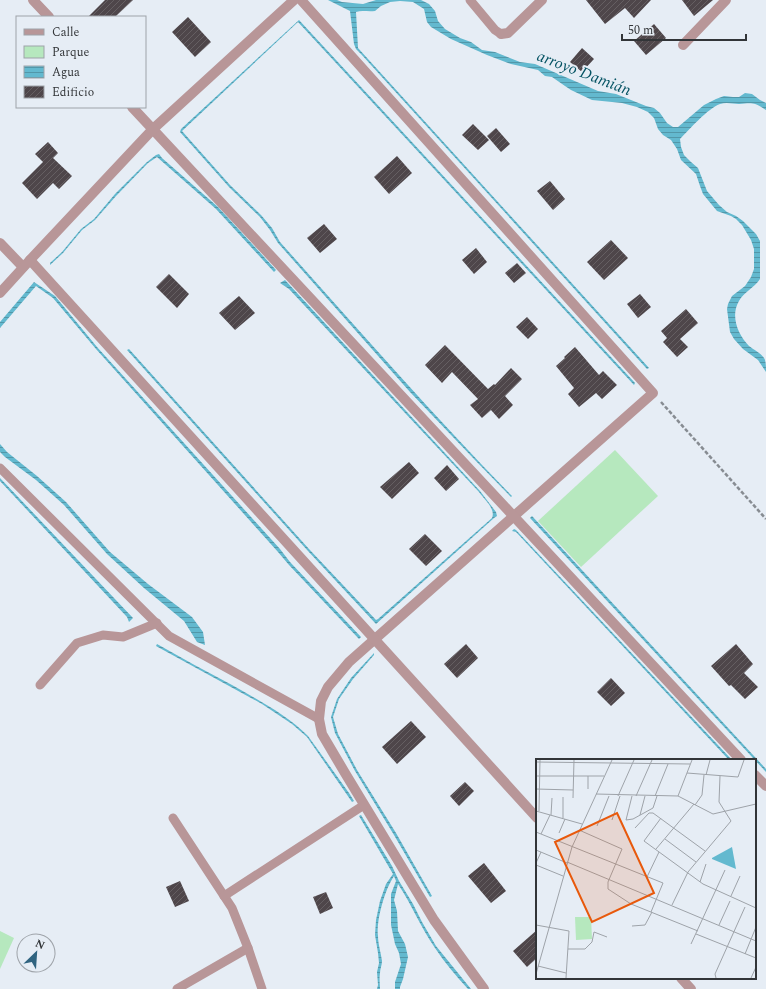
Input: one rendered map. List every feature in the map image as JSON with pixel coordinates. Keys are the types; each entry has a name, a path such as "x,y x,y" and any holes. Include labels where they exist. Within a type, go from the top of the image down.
{"street":[{"path":"33,0 48,16"},
{"path":"0,293 26,263 153,129 294,0"},
{"path":"301,0 653,393 348,662 328,687 321,701 319,719 322,734 434,920 484,989"},
{"path":"501,34 508,33 542,0"},
{"path":"683,45 726,0"},
{"path":"133,108 740,759"},
{"path":"0,243 26,263 374,639 536,817"},
{"path":"756,775 766,786"},
{"path":"682,979 691,989"}],"lane":[{"path":"470,0 495,30 501,34"},
{"path":"0,468 169,636 319,719"},
{"path":"40,685 77,643 103,635 123,637 156,623"},
{"path":"224,896 364,805"},
{"path":"173,818 232,908 262,989"},
{"path":"177,989 248,948"}],"path":[{"path":"653,393 766,519"}],"green space":[{"path":"615,450 658,496 581,567 538,521"},
{"path":"0,931 14,938 0,969"}],"water":[{"path":"328,0 363,4 376,0 421,0 429,4 435,11 438,21 445,29 460,38 471,42 482,50 495,52 520,62 535,64 598,91 616,94 654,108 660,113 667,123 673,127 678,127 704,105 724,96 739,97 745,93 752,94 766,103 766,110 759,106 747,103 720,104 704,115 680,139 684,155 698,168 707,191 727,212 743,221 756,234 760,241 760,279 739,301 736,307 735,319 736,325 745,342 764,358 766,363 766,372 758,360 743,349 734,339 730,332 727,309 732,296 745,286 754,269 754,249 751,240 742,225 736,219 717,211 703,194 696,174 681,160 677,149 671,140 663,135 658,129 654,118 648,112 622,103 592,100 571,90 552,77 545,76 538,70 511,64 451,39 431,27 427,22 424,9 413,2 390,2 381,6 375,11 356,12 358,48 649,368 647,369 356,49 350,11"},
{"path":"299,20 635,383 634,385 298,22 182,131 230,185 261,215 272,228 280,242 423,402 512,496 511,497 410,392 278,243 260,217 229,187 180,132 181,129"},
{"path":"159,154 218,207 276,270 274,272 216,209 157,157 148,163 95,220 82,230 63,253 50,265 50,263 62,252 81,229 94,219 115,194 147,162"},
{"path":"285,280 480,491 496,512 497,516 376,624 308,551 127,350 129,349 309,549 376,620 492,518 492,511 489,504 479,492 289,289 280,283"},
{"path":"34,282 55,296 97,347 280,549 290,562 361,637 359,639 289,565 96,349 53,298 36,286 0,328 0,322"},
{"path":"0,444 7,452 66,502 110,552 148,584 192,617 203,632 205,645 197,642 184,621 144,588 107,554 64,505 36,480 5,457 0,452"},
{"path":"0,478 133,618 129,622 127,617 0,481"},
{"path":"532,516 766,769 766,772 756,761 756,759 754,759 530,518"},
{"path":"514,529 516,530 731,759 728,759 516,532 512,531"},
{"path":"157,644 252,696 272,708 299,728 308,736 354,801 352,802 307,737 292,724 262,704 156,646"},
{"path":"374,653 374,655 353,679 339,699 333,717 338,734 357,770 396,833 432,896 430,897 355,771 335,733 331,717 337,699 351,678"},
{"path":"361,815 392,866 436,946 471,989 468,989 439,954 425,933 398,884 394,900 397,911 398,931 405,944 408,957 400,989 395,989 395,982 401,964 391,925 391,894 396,881 394,876 384,896 378,922 378,939 382,961 380,989 377,989 377,972 379,963 375,935 376,920 380,901 386,884 393,874 359,816"}],"building":[{"path":"105,0 133,0 116,16 89,16"},
{"path":"586,0 651,0 634,18 625,8 605,24"},
{"path":"682,0 713,0 694,16"},
{"path":"188,17 211,42 195,57 172,32"},
{"path":"654,24 666,38 646,55 634,41"},
{"path":"582,48 594,59 582,72 570,62"},
{"path":"473,124 489,140 478,150 462,135"},
{"path":"496,128 510,144 501,152 487,136"},
{"path":"48,142 58,153 53,158 72,176 59,189 53,183 37,199 22,183 43,162 35,154"},
{"path":"397,156 412,173 389,194 374,177"},
{"path":"550,181 565,199 553,210 537,191"},
{"path":"324,224 337,239 320,253 307,238"},
{"path":"611,240 628,258 604,280 587,262"},
{"path":"476,248 487,262 474,274 462,260"},
{"path":"517,263 526,273 514,283 505,273"},
{"path":"169,274 189,294 177,308 156,287"},
{"path":"640,294 651,307 638,318 627,304"},
{"path":"239,296 255,313 235,330 219,313"},
{"path":"686,309 698,323 680,339 688,347 677,357 663,342 667,338 661,331"},
{"path":"527,317 538,329 528,339 516,327"},
{"path":"445,345 488,389 494,384 495,385 511,368 522,379 505,396 513,405 499,419 491,410 482,418 470,405 478,399 452,372 442,383 425,365"},
{"path":"575,347 599,375 603,371 617,385 602,399 596,393 579,407 568,394 574,388 556,366"},
{"path":"409,462 419,473 392,499 380,487"},
{"path":"447,465 459,479 446,491 434,478"},
{"path":"425,534 442,551 426,566 409,549"},
{"path":"466,644 478,658 457,678 444,664"},
{"path":"736,644 753,664 744,673 758,687 745,699 731,685 729,686 711,666"},
{"path":"611,678 625,693 611,706 597,692"},
{"path":"411,721 426,737 397,764 382,747"},
{"path":"465,782 474,791 459,806 450,796"},
{"path":"484,863 506,891 491,903 468,876"},
{"path":"180,881 189,901 175,907 166,887"},
{"path":"326,892 333,908 320,914 313,897"},
{"path":"536,931 536,959 527,967 513,951"}],"water label":[{"name":"arroyo Damián","path":"584,73"}]}
